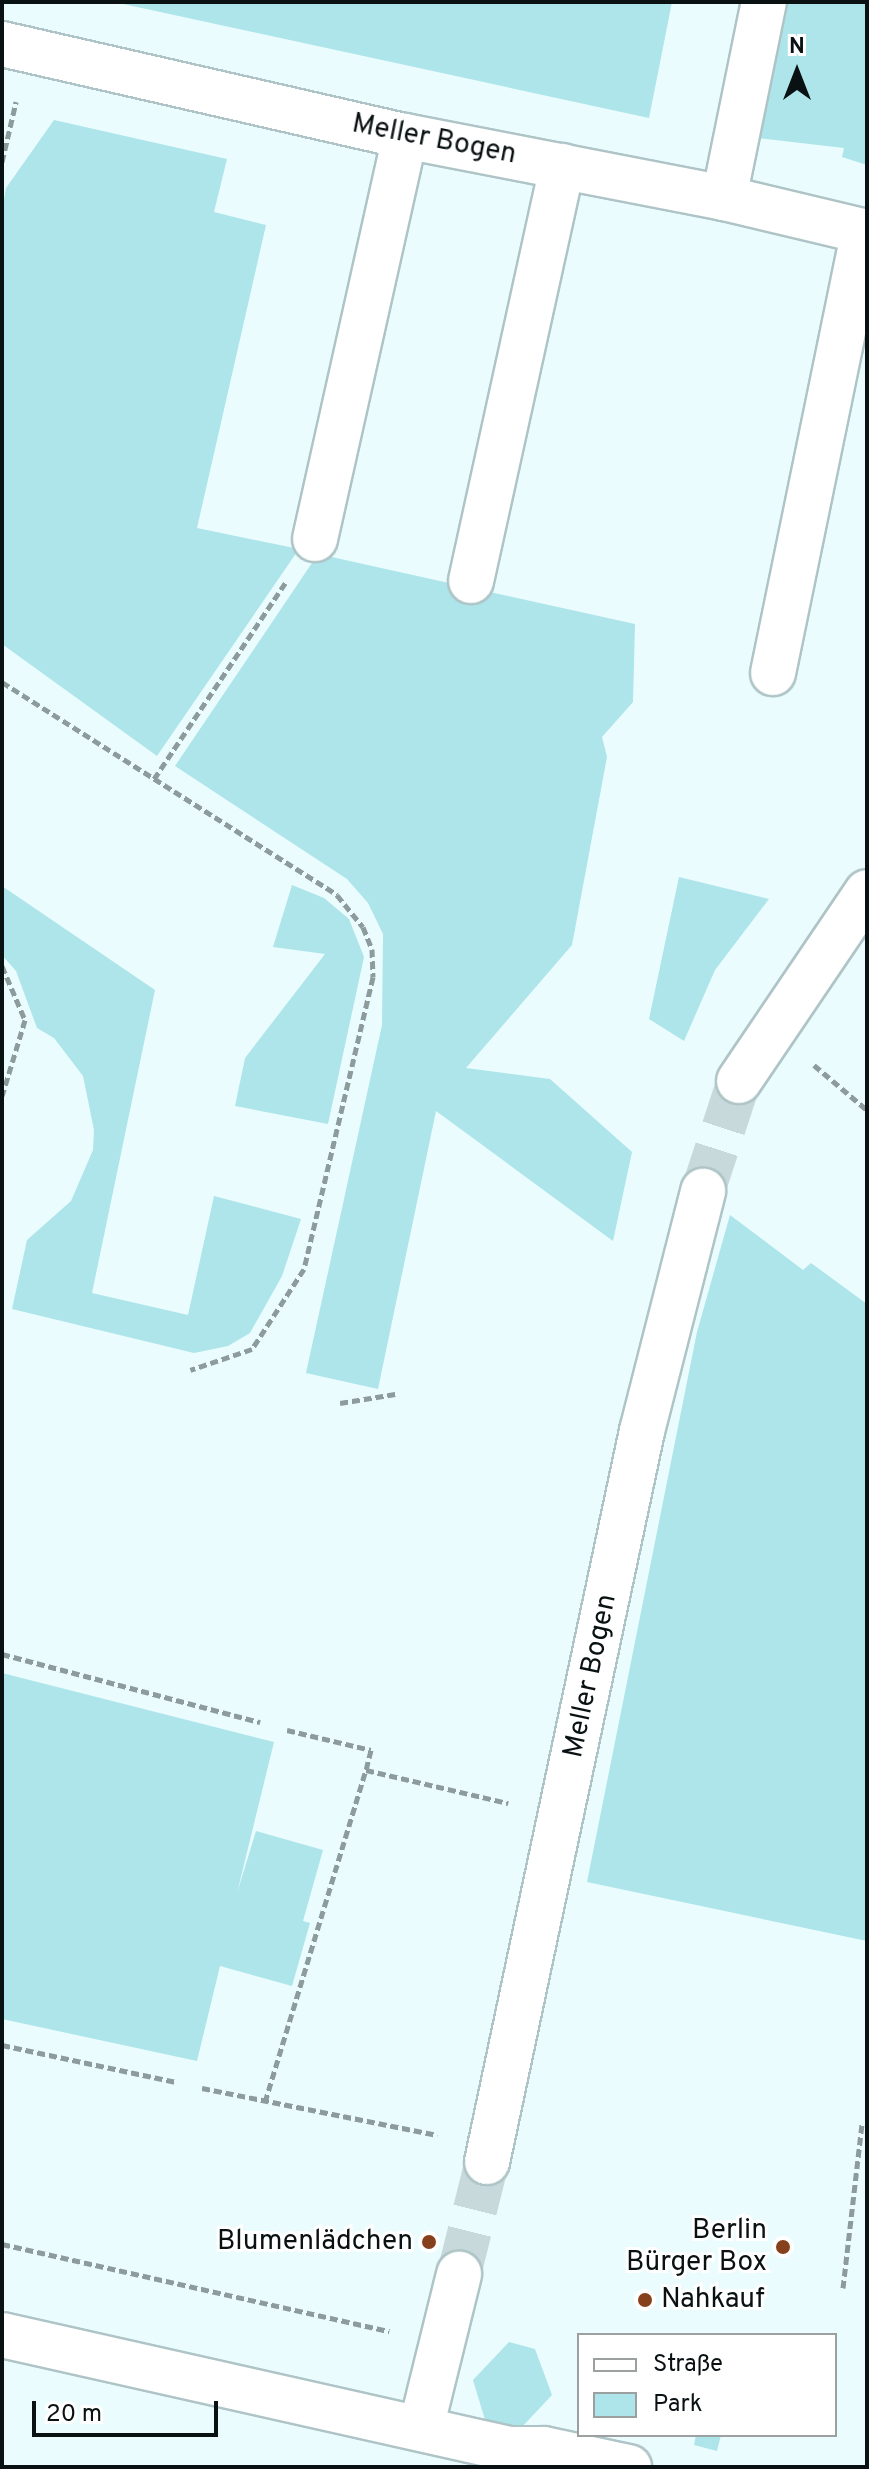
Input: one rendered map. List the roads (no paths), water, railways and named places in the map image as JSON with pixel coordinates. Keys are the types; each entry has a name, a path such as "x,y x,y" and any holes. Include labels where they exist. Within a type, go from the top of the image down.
{"street":[{"path":"724,198 764,2"},
{"name":"Meller Bogen","path":"2,44 405,136 724,198 865,231"},
{"path":"315,539 405,136"},
{"path":"471,581 562,166"},
{"path":"773,673 865,231"},
{"path":"739,1081 867,892"},
{"name":"Meller Bogen","path":"487,2162 642,1431 703,1191"},
{"path":"421,2428 459,2274"},
{"path":"2,2335 509,2449 544,2449 629,2467"}],"tunnel":[{"path":"703,1191 739,1081"},
{"path":"459,2274 487,2162"}],"place":[{"name":"Blumenlädchen","path":"429,2242"},
{"name":"Berlin Bürger Box","path":"783,2247"},
{"name":"Nahkauf","path":"645,2300"}]}
